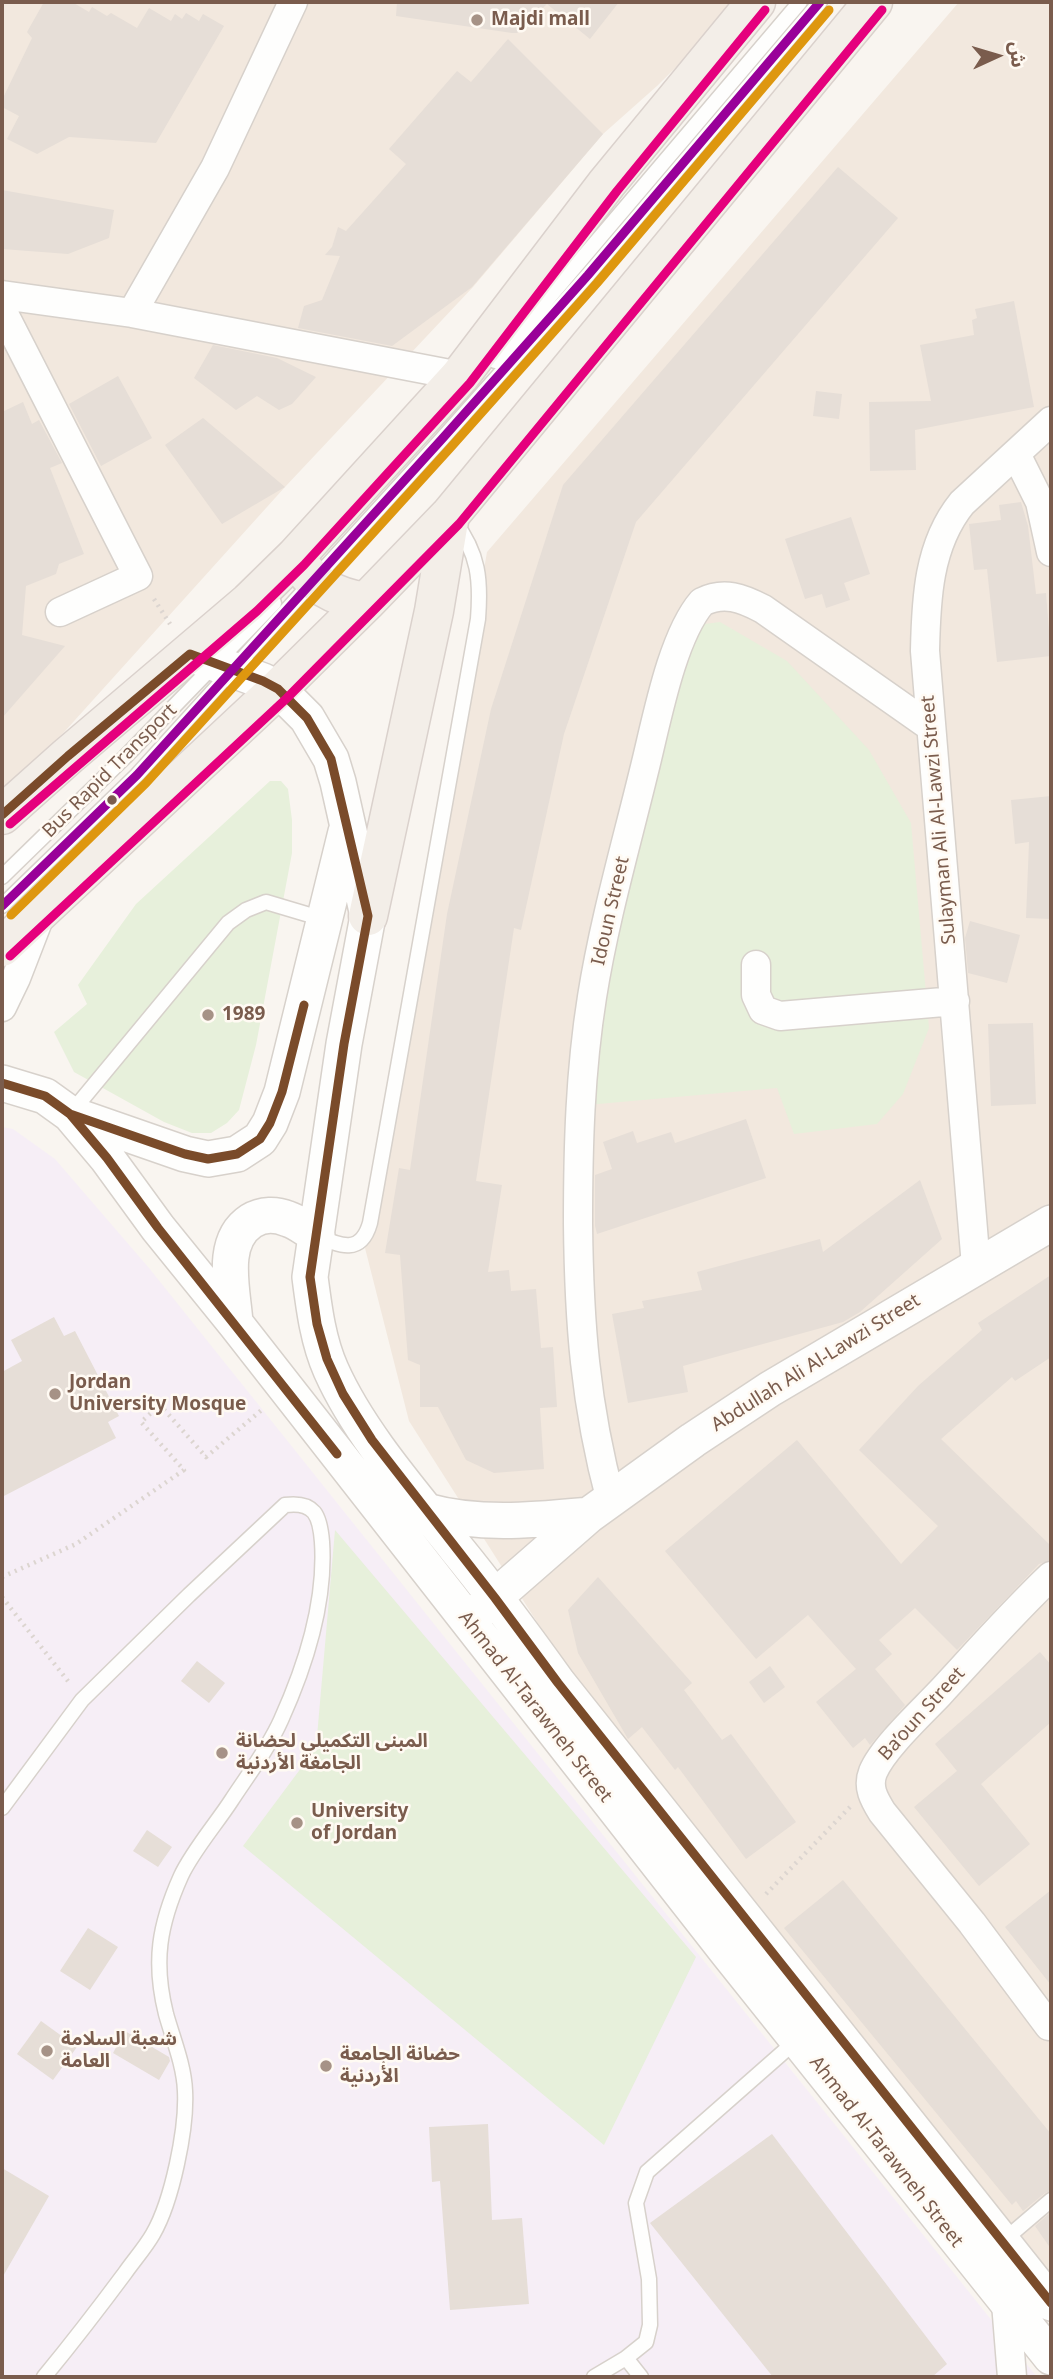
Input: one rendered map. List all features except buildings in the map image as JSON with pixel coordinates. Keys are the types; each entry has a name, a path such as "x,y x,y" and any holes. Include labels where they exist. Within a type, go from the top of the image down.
{"main road":[{"path":"2,815 68,756 212,663 249,602 304,570 460,376 607,183 756,2"},
{"path":"2,947 278,689 366,603 450,514 873,2"},
{"path":"368,916 434,611 450,514"},
{"path":"304,570 338,596 366,603"}],"street":[{"path":"132,313 215,168 293,2"},
{"path":"2,295 132,313 460,376"},
{"path":"2,310 138,576 60,612"},
{"name":"Sulayman Ali Al-Lawzi Street","path":"976,1266 925,651 926,606 937,548 945,527 962,503 1051,421"},
{"path":"1016,454 1040,502 1051,552"},
{"name":"Idoun Street","path":"600,1508 579,1308 579,1120 584,1053 593,994 618,878 657,721 683,631 702,602 721,596 744,599 763,609 931,727"},
{"name":"Ahmad Al-Tarawneh Street","path":"212,663 278,689 307,718 326,750 338,782 368,916 344,1044 310,1277 314,1311 330,1369 349,1404 385,1457 496,1597 558,1683 1051,2303"},
{"path":"71,1114 186,1154 208,1159 237,1154 260,1139 270,1123 282,1092 348,823"},
{"path":"2,1007 44,907"},
{"path":"755,965 756,995 763,1010 780,1016 955,1001"},
{"name":"Ahmad Al-Tarawneh Street","path":"2,1083 45,1096 71,1114 797,2040 1051,2357"},
{"path":"235,1323 232,1242 242,1227 256,1218 268,1215 288,1219 317,1235"},
{"name":"Abdullah Ali Al-Lawzi Street","path":"466,1620 600,1508 693,1440 770,1389 1051,1223"},
{"path":"426,1511 443,1516 489,1520 600,1508"},
{"name":"Ba’oun Street","path":"870,1787 880,1760 910,1724 1047,1590"},
{"path":"870,1787 882,1812 972,1923 1049,2026"},
{"path":"1006,2303 1012,2377"}],"lane":[{"path":"304,570 424,445 800,2"},
{"path":"304,570 588,275 820,2"},
{"path":"317,1235 340,1246 351,1245 360,1241 367,1233 370,1223 478,620 480,591 477,563 466,537 450,514"},
{"name":"Bus Rapid Transport","path":"2,877 212,663"},
{"name":"Bus Rapid Transport","path":"2,906 137,775 212,663"},
{"path":"71,1114 228,923 246,910 266,902 323,919"},
{"path":"2,1808 82,1700 189,1595 285,1505 297,1503 313,1510 318,1517 321,1533 321,1571 317,1604 300,1672 280,1722 182,1874 159,1947 158,1970 185,2090 183,2129 172,2186 154,2234 44,2377"},
{"path":"594,2377 626,2358 646,2342 650,2325 649,2279 636,2203 647,2172 797,2040"},
{"path":"1003,2241 1051,2200"},
{"path":"626,2358 641,2377"}],"path":[{"path":"138,576 212,663"},
{"path":"2,1577 76,1544 184,1470 141,1422 160,1405 206,1457 285,1389"},
{"path":"2,1597 82,1700"},
{"path":"743,1917 870,1787"}],"shaded area":[{"path":"2,2 742,2 657,86 603,134 473,287 285,487 2,801"},
{"path":"959,2 1051,2 1051,2278 579,1688 409,1421 365,1248 487,552"},
{"name":"University of Jordan","path":"2,1127 13,1129 55,1159 149,1268 1037,2377 2,2377"}],"green space":[{"path":"720,622 787,661 869,750 911,823 929,1028 903,1094 877,1124 794,1134 777,1088 587,1105 596,1002 689,640 697,625"},
{"path":"270,781 281,781 288,789 292,853 256,1045 239,1110 227,1123 211,1133 192,1133 164,1122 74,1072 54,1032 87,1004 78,985 136,904"},
{"path":"335,1530 696,1957 604,2145 243,1846 316,1748"}],"transit line":[{"path":"2,906 137,775 442,439 588,275 820,2"},
{"path":"10,824 257,611 304,565 470,383 617,191 765,10"},
{"path":"11,915 146,783 451,447 597,283 829,10"},
{"path":"10,956 287,698 459,524 882,10"},
{"path":"2,815 190,654 278,689 307,718 331,759 368,916 344,1044 310,1277 317,1324 327,1359 343,1394 372,1440 558,1683 1051,2303"},
{"path":"70,1114 185,1154 208,1159 237,1154 260,1139 270,1123 282,1092 304,1005"},
{"path":"2,1083 45,1096 70,1114 337,1454"}],"place":[{"name":"Majdi mall","path":"477,20"},
{"name":"1989","path":"208,1015"},
{"name":"Jordan University Mosque","path":"55,1394"},
{"name":"المبنى التكميلي لحضانة الجامغة الأردنية","path":"222,1753"},
{"name":"University of Jordan","path":"297,1823"},
{"name":"شعبة السلامة العامة","path":"47,2051"},
{"name":"حضانة الجامعة الأردنية","path":"326,2066"}]}
